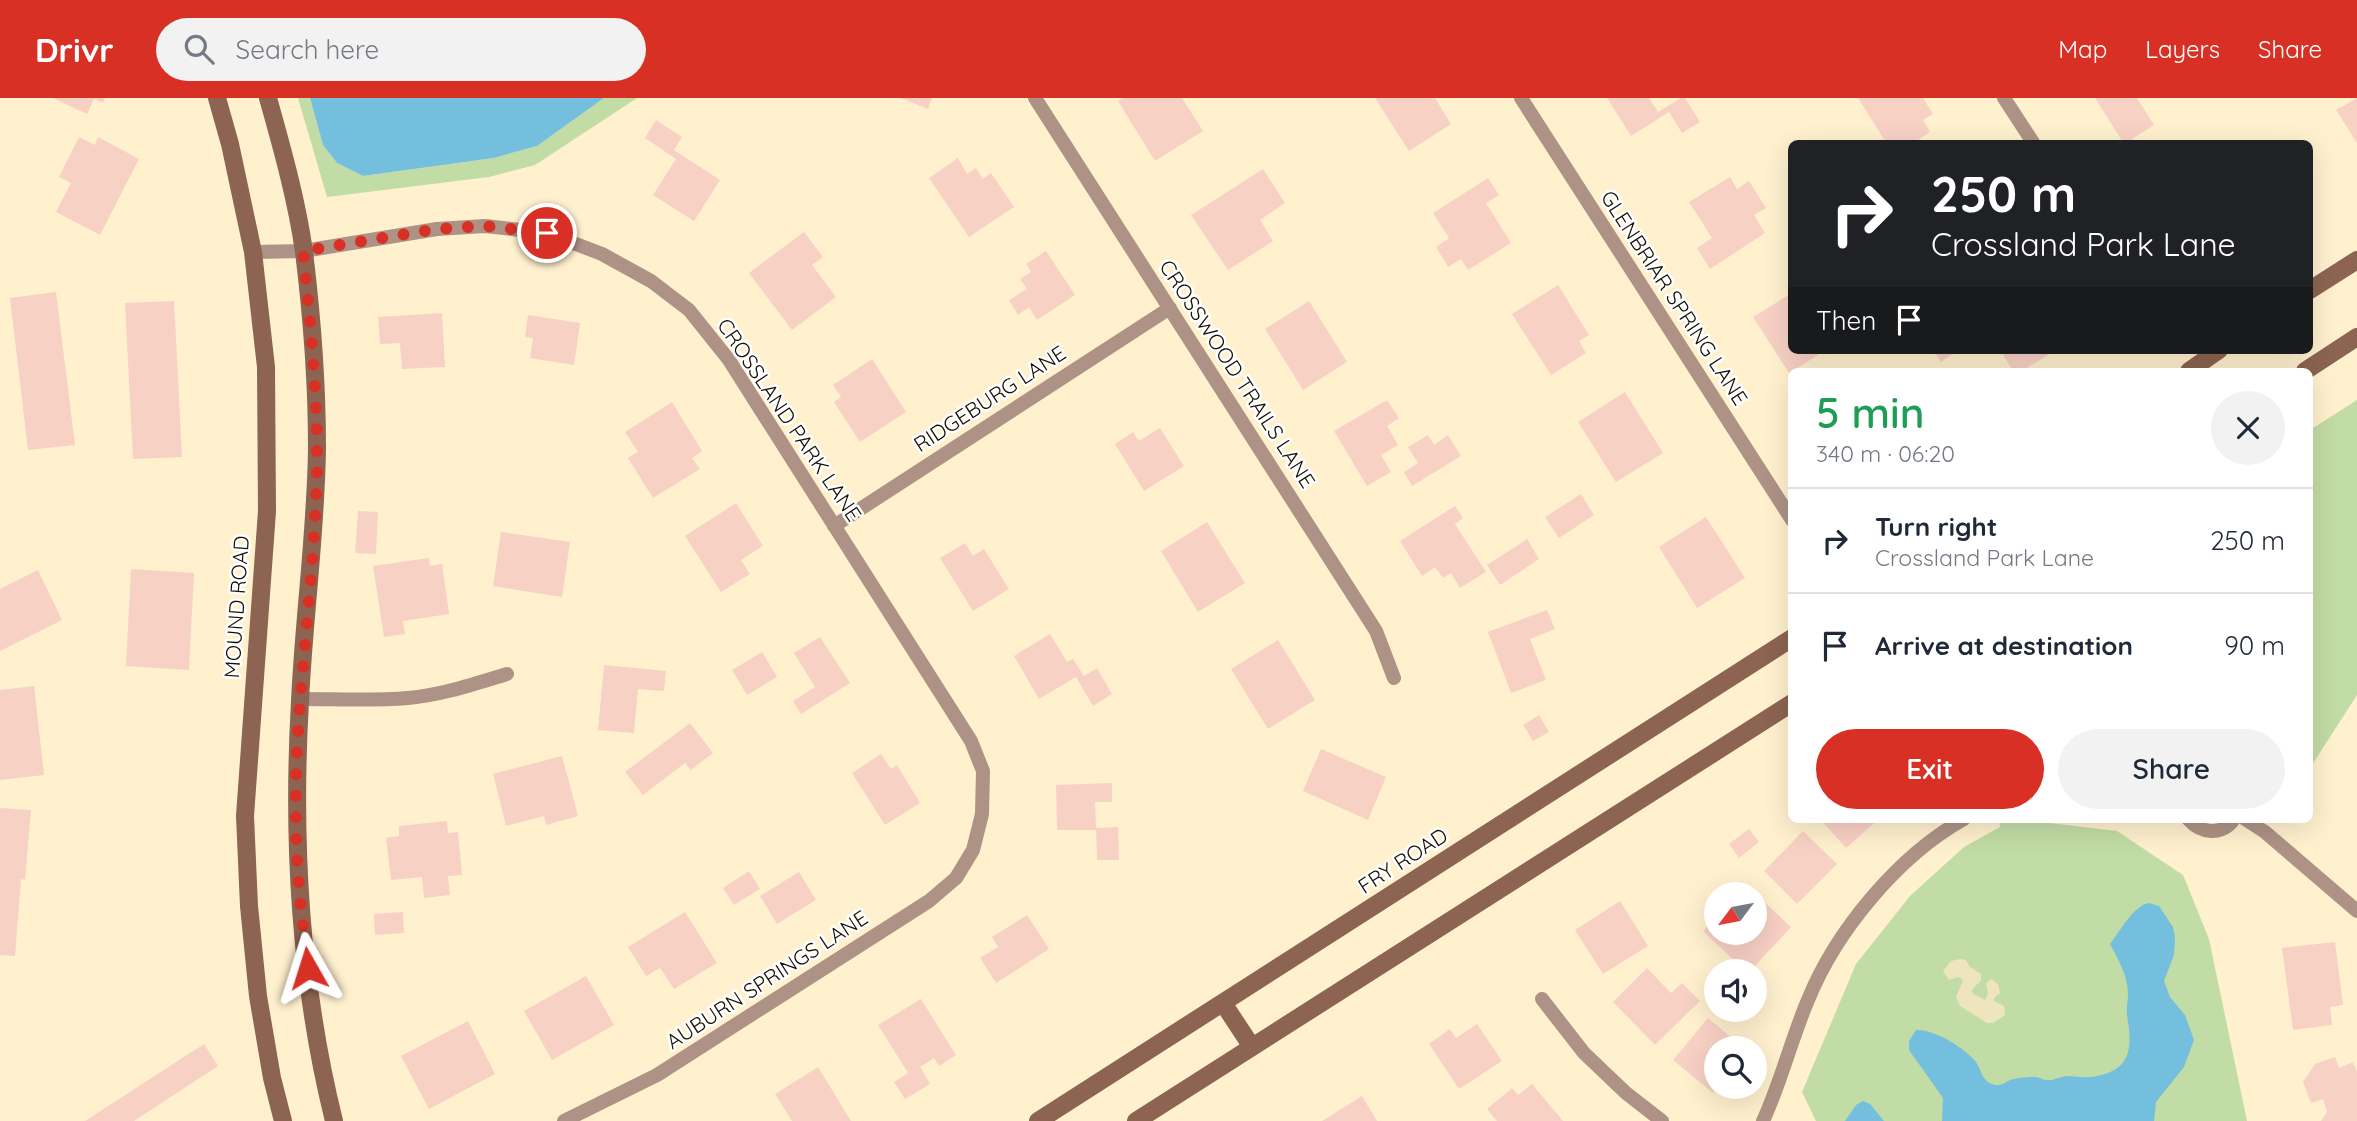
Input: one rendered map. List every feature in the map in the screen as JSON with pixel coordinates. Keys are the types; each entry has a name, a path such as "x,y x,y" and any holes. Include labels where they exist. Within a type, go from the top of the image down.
{"street":[{"name":"MOUND ROAD","path":"217,98 230,144 253,253 266,367 267,512 245,816 249,906 258,996 272,1078 284,1121"},
{"path":"268,98 303,251 314,373 316,515 300,699 296,819 302,915 314,1020 334,1121"},
{"name":"CROSSWOOD TRAILS LANE","path":"1035,98 1376,631 1394,678"},
{"name":"GLENBRIAR SPRING LANE","path":"1521,98 1788,514"},
{"path":"2004,98 2031,140"},
{"name":"CROSSLAND PARK LANE","path":"253,253 303,251 437,229 485,226 547,233 602,254 651,281 689,310 729,360 971,741 983,771 982,814 973,850"},
{"path":"2313,288 2357,260"},
{"name":"RIDGEBURG LANE","path":"834,526 1170,308"},
{"path":"2310,368 2357,337"},
{"path":"2193,368 2214,354"},
{"name":"FRY ROAD","path":"1038,1121 1788,641"},
{"path":"300,699 410,698 459,690 507,674"},
{"path":"1136,1121 1788,706"},
{"path":"1763,1121 1808,999 1836,943 1878,891 1910,859 1954,823"},
{"path":"2192,823 2197,828 2213,831 2221,830 2229,823"},
{"path":"2251,823 2357,911"},
{"name":"AUBURN SPRINGS LANE","path":"564,1121 657,1075 929,901 956,878 973,850"},
{"path":"1542,999 1584,1053 1626,1093 1662,1121"},
{"path":"1223,1003 1252,1047"}],"green space":[{"path":"298,98 310,98 323,145 337,163 363,176 494,158 537,146 604,98 637,98 535,165 489,177 327,197"},
{"path":"2357,400 2357,695 2313,763 2313,428"},
{"path":"2000,823 2049,823 2117,831 2183,875 2209,939 2247,1121 1816,1121 1802,1092 1856,964 1910,896 1964,847 2000,827"}],"sand":[{"path":"1966,960 1970,967 1981,974 1981,980 1972,993 1985,1000 1988,994 1986,983 1991,979 1998,984 2000,993 1994,1001 2004,1006 2005,1015 1993,1023 1987,1023 1960,1006 1956,997 1963,980 1958,977 1949,980 1943,971 1951,961"}],"water":[{"path":"310,98 604,98 537,146 494,158 363,176 337,163 323,145"},
{"path":"2149,903 2159,906 2173,927 2174,955 2164,981 2170,997 2185,1015 2194,1040 2184,1067 2156,1102 2154,1121 1942,1121 1943,1098 1909,1050 1909,1041 1916,1030 1940,1036 1957,1045 1976,1062 1985,1079 1996,1085 2024,1077 2050,1080 2068,1076 2090,1077 2114,1070 2121,1064 2129,1049 2130,1039 2128,987 2110,944 2133,914"},
{"path":"1863,1101 1870,1104 1884,1121 1845,1121 1856,1105"}],"building":[{"path":"53,98 105,98 103,103 94,99 87,114"},
{"path":"901,98 932,98 928,109"},
{"path":"1123,98 1182,98 1203,131 1155,161 1118,101"},
{"path":"1375,98 1435,98 1451,124 1409,151"},
{"path":"1607,98 1649,98 1658,112 1685,98 1700,122 1682,133 1669,112 1631,136"},
{"path":"1858,98 1923,98 1933,114 1923,120 1930,132 1918,140 1884,140"},
{"path":"2095,98 2137,98 2154,125 2130,140 2121,140"},
{"path":"2357,98 2357,143 2336,110"},
{"path":"656,120 682,137 674,150 720,180 694,221 653,195 676,159 645,138"},
{"path":"79,137 95,145 98,137 139,159 100,235 56,212 71,183 59,177"},
{"path":"958,158 967,174 976,168 983,179 991,173 1014,207 969,237 929,178"},
{"path":"1263,169 1285,203 1260,220 1273,241 1228,270 1191,215"},
{"path":"1730,177 1737,189 1749,181 1766,208 1754,215 1765,233 1710,269 1697,248 1712,238 1689,202"},
{"path":"1488,178 1499,195 1486,203 1511,243 1468,270 1461,259 1448,267 1436,247 1449,238 1433,213"},
{"path":"804,232 823,257 812,265 836,297 792,330 749,273"},
{"path":"1046,251 1075,295 1037,320 1029,307 1018,315 1009,300 1027,289 1020,279 1031,272 1026,264"},
{"path":"1558,285 1589,335 1579,341 1586,353 1551,375 1512,314"},
{"path":"56,292 75,445 28,450 10,298"},
{"path":"1788,295 1788,354 1818,355 1797,368 1788,368 1788,371 1753,317"},
{"path":"174,301 182,457 133,459 125,303"},
{"path":"1309,301 1347,362 1303,390 1265,329"},
{"path":"442,313 445,367 402,369 400,343 380,344 378,317"},
{"path":"528,315 580,323 574,365 530,358 533,338 525,337"},
{"path":"1936,354 1952,354 1941,362"},
{"path":"2002,354 2049,354 2027,368 2011,368"},
{"path":"872,359 906,412 860,442 834,402 841,397 833,385"},
{"path":"1625,392 1663,453 1616,482 1578,422"},
{"path":"1387,400 1399,418 1387,426 1398,445 1381,455 1391,472 1367,486 1334,431"},
{"path":"672,402 702,451 692,458 700,469 653,498 628,458 638,452 625,432"},
{"path":"1160,428 1184,466 1144,491 1115,444 1133,432 1139,441"},
{"path":"1428,435 1434,445 1448,435 1461,456 1412,486 1404,472 1418,463 1408,447"},
{"path":"1581,494 1594,515 1559,538 1545,517"},
{"path":"736,503 763,546 741,560 750,574 721,592 685,536"},
{"path":"1455,506 1463,518 1455,524 1486,572 1460,588 1451,573 1443,578 1435,567 1422,576 1400,541"},
{"path":"358,511 378,512 376,554 355,553"},
{"path":"1706,517 1745,578 1697,608 1659,547"},
{"path":"1207,522 1245,583 1198,612 1161,551"},
{"path":"501,532 570,542 562,597 493,586"},
{"path":"1527,539 1539,559 1500,585 1487,565"},
{"path":"965,543 973,556 984,549 1009,589 973,611 940,558"},
{"path":"429,558 430,566 442,564 449,614 403,621 405,634 384,637 373,566"},
{"path":"131,569 194,573 189,670 126,666"},
{"path":"38,570 62,620 0,651 0,589"},
{"path":"1547,610 1555,629 1530,639 1546,680 1511,693 1488,632"},
{"path":"1050,634 1067,662 1073,659 1084,676 1097,668 1112,694 1093,706 1076,677 1039,699 1014,656"},
{"path":"820,637 850,683 801,714 793,701 815,687 794,653"},
{"path":"1278,640 1315,700 1268,729 1231,669"},
{"path":"762,652 777,677 747,695 732,670"},
{"path":"604,665 666,671 664,691 638,689 634,733 598,730"},
{"path":"34,686 44,775 0,780 0,690"},
{"path":"1539,715 1549,732 1533,741 1523,725"},
{"path":"690,723 713,753 691,770 685,763 643,795 625,772"},
{"path":"1321,749 1386,777 1368,820 1303,791"},
{"path":"881,754 891,769 897,765 920,803 885,825 852,773"},
{"path":"562,756 578,816 546,825 544,816 506,826 493,774"},
{"path":"1112,783 1112,802 1095,802 1096,830 1057,830 1056,785"},
{"path":"0,808 31,810 25,880 21,879 15,956 0,955"},
{"path":"447,821 448,833 458,832 462,875 448,876 450,895 424,898 422,877 391,880 386,838 399,836 399,826"},
{"path":"1824,823 1874,823 1846,848"},
{"path":"1118,827 1119,860 1097,860 1096,828"},
{"path":"1749,829 1759,842 1739,858 1729,844"},
{"path":"1803,831 1837,864 1797,904 1764,871"},
{"path":"749,871 760,889 734,905 723,888"},
{"path":"799,872 816,900 777,924 760,896"},
{"path":"1620,901 1648,946 1603,974 1575,930"},
{"path":"1768,906 1791,927 1761,959 1732,959 1718,945 1768,945"},
{"path":"403,912 404,933 375,935 374,914"},
{"path":"685,912 717,963 674,989 660,968 646,976 628,947"},
{"path":"1027,915 1049,949 996,983 980,958 998,947 992,937"},
{"path":"2335,942 2343,1005 2330,1007 2332,1025 2293,1030 2282,948"},
{"path":"1647,968 1671,993 1682,983 1700,1001 1655,1045 1613,1002"},
{"path":"586,976 614,1025 552,1060 524,1011"},
{"path":"921,999 956,1055 939,1066 934,1058 920,1067 930,1084 905,1099 894,1082 908,1073 878,1025"},
{"path":"468,1021 495,1074 429,1109 401,1056"},
{"path":"1705,1022 1713,1022 1730,1036 1704,1036 1704,1086 1673,1060"},
{"path":"1477,1024 1502,1061 1459,1089 1429,1044 1450,1029 1456,1038"},
{"path":"204,1044 218,1066 134,1121 85,1121"},
{"path":"2335,1057 2339,1068 2353,1062 2357,1072 2357,1121 2321,1121 2327,1112 2323,1099 2311,1103 2303,1082 2315,1064"},
{"path":"818,1067 851,1121 792,1121 775,1094"},
{"path":"1532,1084 1563,1121 1497,1121 1487,1109 1512,1088 1518,1095"},
{"path":"1362,1096 1377,1121 1322,1121"}],"route":[{"path":"308,968 296,819 300,699 316,515 317,445 314,373 303,251 437,229 485,226 547,233"}]}
